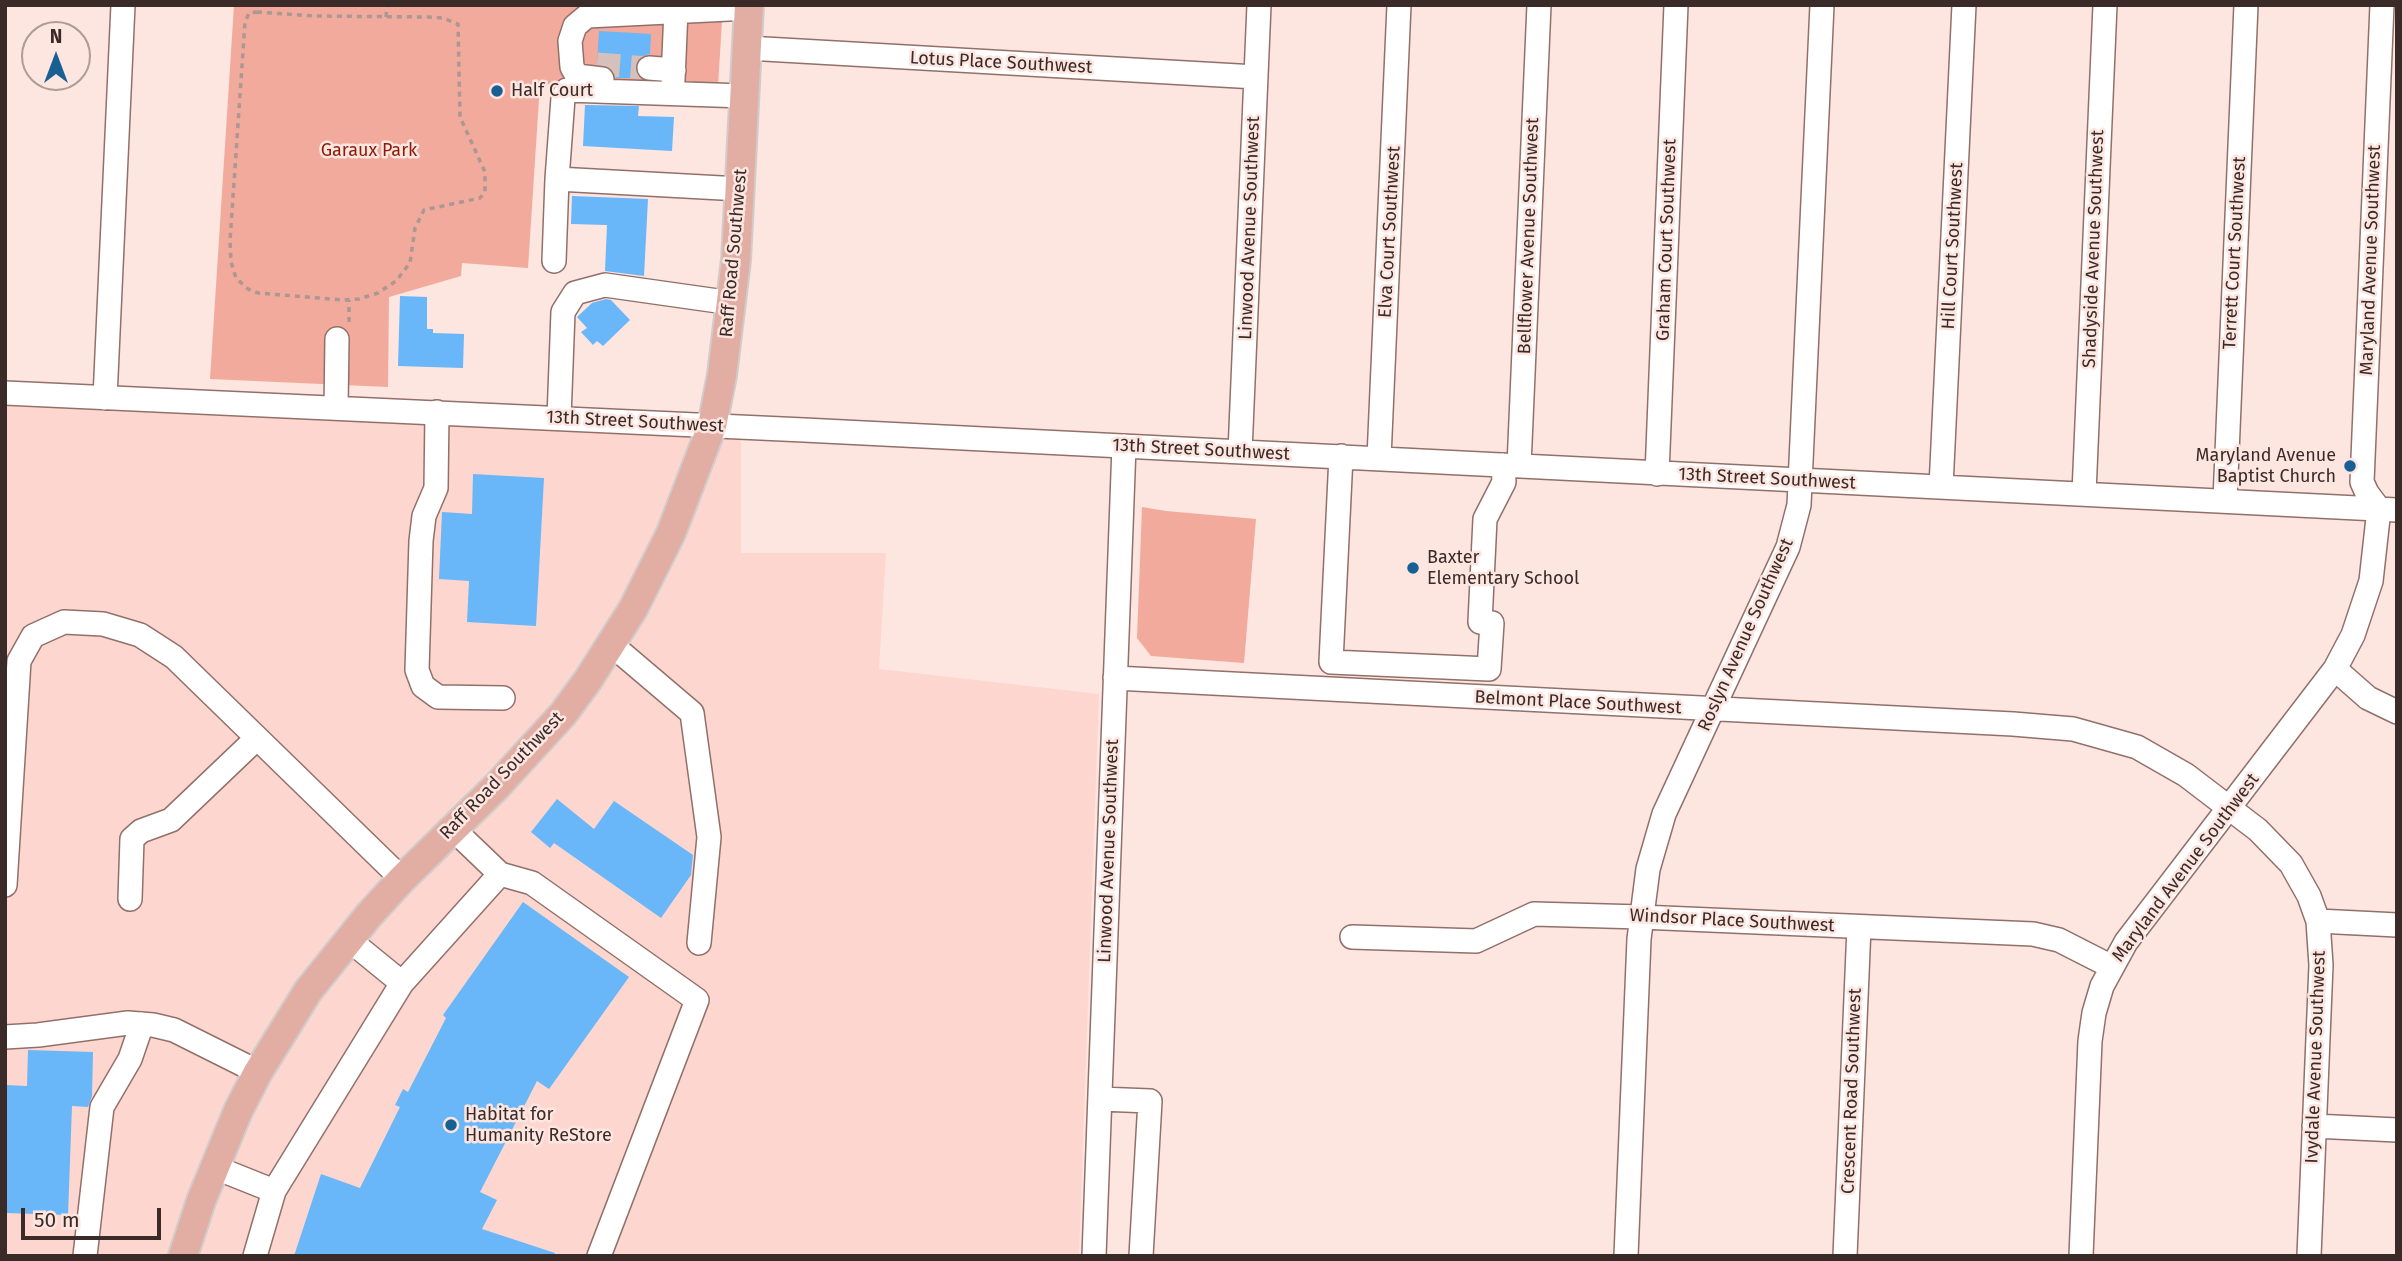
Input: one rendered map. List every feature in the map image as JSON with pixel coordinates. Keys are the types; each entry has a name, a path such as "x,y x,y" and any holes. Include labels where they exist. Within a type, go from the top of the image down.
{"main road":[{"name":"Raff Road Southwest","path":"183,1256 214,1167 238,1111 258,1072 308,991 348,939 402,879 536,746 582,688 634,609 671,533 712,426 722,375 732,303 749,7"}],"street":[{"path":"104,398 123,5"},
{"name":"Linwood Avenue Southwest","path":"1241,452 1259,5"},
{"name":"Elva Court Southwest","path":"1380,458 1399,5"},
{"name":"Bellflower Avenue Southwest","path":"1341,456 1331,662 1489,670 1492,623 1480,622 1485,519 1511,466 1539,5"},
{"name":"Graham Court Southwest","path":"1657,474 1676,5"},
{"name":"Roslyn Avenue Southwest","path":"1626,1256 1633,1050 1641,917 1648,869 1658,832 1681,775 1714,710 1796,524 1801,481 1822,5"},
{"name":"Hill Court Southwest","path":"1941,487 1964,5"},
{"name":"Shadyside Avenue Southwest","path":"2084,493 2105,5"},
{"name":"Terrett Court Southwest","path":"2225,500 2246,5"},
{"name":"Maryland Avenue Southwest","path":"2081,1256 2090,1041 2102,986 2126,942 2335,670 2363,608 2388,509 2367,493 2362,482 2382,5"},
{"path":"673,75 659,83 577,76 572,62 570,41 575,26 587,16 749,7"},
{"path":"673,75 676,10"},
{"name":"Lotus Place Southwest","path":"747,48 1256,77"},
{"path":"572,62 597,64"},
{"path":"649,68 745,88"},
{"path":"554,261 563,98 567,90 745,88"},
{"path":"557,179 740,189"},
{"path":"559,418 563,313 575,293 605,285 732,303"},
{"path":"336,408 343,332"},
{"name":"13th Street Southwest","path":"5,393 2388,509"},
{"path":"437,412 436,488 424,516 421,541 416,670 423,686 438,697 503,698"},
{"name":"Linwood Avenue Southwest","path":"1094,1256 1124,446"},
{"path":"2388,509 2397,491"},
{"path":"5,885 19,661 33,636 64,622 103,624 140,635 174,657 402,879"},
{"path":"612,645 692,713 709,837 699,943"},
{"path":"2335,670 2368,698 2397,712"},
{"name":"Belmont Place Southwest","path":"1115,678 2073,729 2124,742 2154,756 2186,775 2229,808"},
{"path":"130,899 132,839 141,831 171,820 257,738"},
{"name":"Ivydale Avenue Southwest","path":"2229,808 2258,830 2291,864 2309,896 2318,922 2321,965 2309,1256"},
{"path":"453,829 500,874 532,883 697,1000 599,1256"},
{"path":"255,1256 274,1191 402,984 500,874"},
{"name":"Windsor Place Southwest","path":"1352,937 1476,941 1534,914 1641,917 2033,934 2059,940 2112,967"},
{"path":"2318,922 2397,925"},
{"name":"Crescent Road Southwest","path":"1845,1256 1859,927"},
{"path":"348,939 402,984"},
{"path":"85,1256 102,1107 130,1059 142,1024"},
{"path":"5,1037 142,1024 174,1030 258,1072"},
{"path":"1100,1099 1150,1101 1142,1256"},
{"path":"2314,1126 2397,1130"},
{"path":"214,1167 274,1191"}],"path":[{"path":"386,17 387,5"},
{"path":"249,13 443,18 457,24 460,117 485,172 485,192 480,198 424,210 415,228 410,263 396,281 378,293 349,300 258,293 248,289 236,278 231,262 230,241 245,22 249,13"},
{"path":"343,332 349,300"}],"shaded area":[{"path":"5,406 741,439 741,553 886,553 879,669 1099,694 1079,1256 5,1256"}],"green space":[{"name":"Garaux Park","path":"234,5 723,5 718,86 540,84 528,268 462,263 461,276 389,297 388,387 210,379"},
{"path":"1142,507 1256,519 1244,663 1151,656 1137,638"}],"building":[{"path":"599,31 651,34 650,54 642,56 635,66 640,78 616,78 610,67 597,64"},
{"path":"585,105 639,106 638,116 674,117 672,151 583,146"},
{"path":"572,196 648,199 644,276 605,271 607,225 571,224"},
{"path":"400,296 427,297 427,329 433,329 433,333 464,334 463,368 398,366"},
{"path":"611,300 630,320 603,346 597,341 593,345 581,332 587,328 577,317 592,303"},
{"path":"473,474 544,478 536,626 467,622 469,581 439,579 442,512 472,514"},
{"path":"557,799 594,829 614,801 693,855 691,875 661,918 554,843 550,848 531,832"},
{"path":"523,902 629,977 549,1089 537,1081 480,1192 497,1200 482,1229 555,1253 554,1256 294,1256 321,1174 360,1188 400,1107 395,1105 403,1089 408,1092 446,1018 443,1015"},
{"path":"28,1050 93,1052 92,1096 88,1107 72,1106 68,1215 5,1213 5,1085 27,1086"}],"tunnel":[{"path":"597,64 649,68"}],"place":[{"name":"Half Court","path":"497,91"},
{"name":"Maryland Avenue Baptist Church","path":"2350,466"},
{"name":"Baxter Elementary School","path":"1413,568"},
{"name":"Habitat for Humanity ReStore","path":"451,1125"}]}
